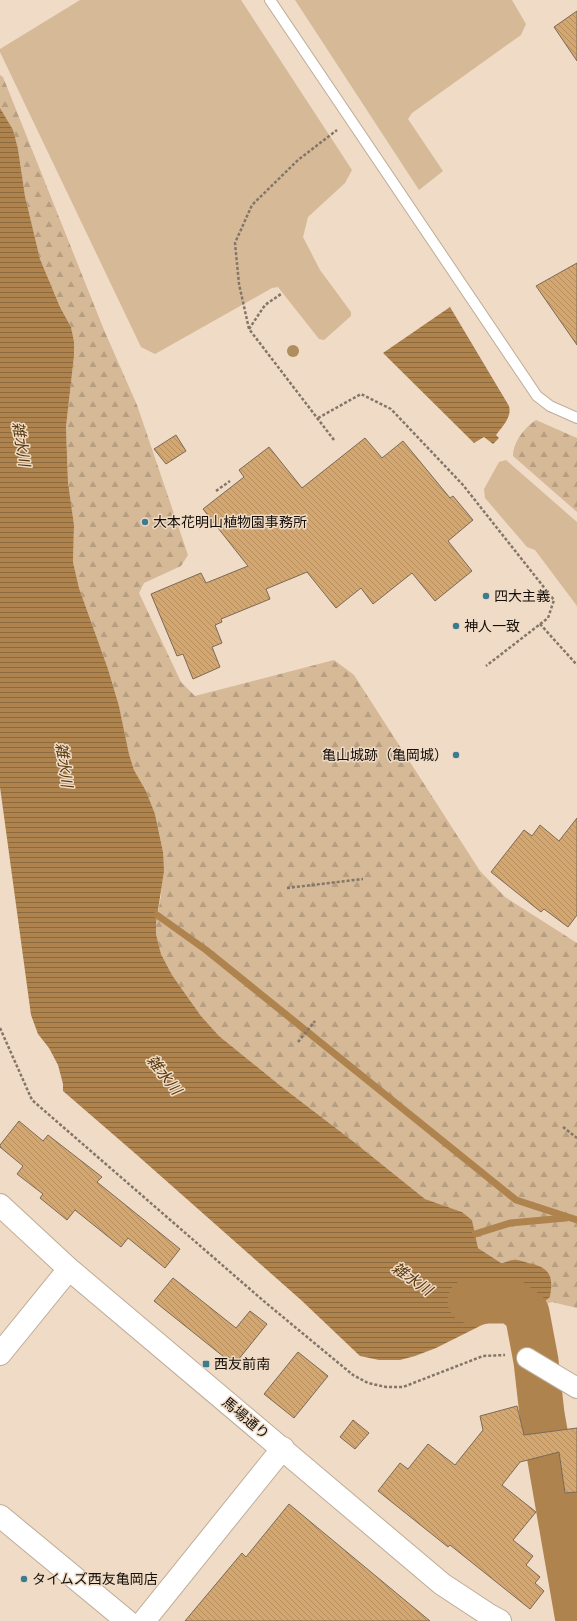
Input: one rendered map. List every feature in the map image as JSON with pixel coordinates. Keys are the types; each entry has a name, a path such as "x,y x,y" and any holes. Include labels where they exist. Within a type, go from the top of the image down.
{"street":[{"name":"馬場通り","path":"0,1204 69,1269 283,1448 442,1584 491,1619"},
{"path":"0,1354 69,1269"},
{"path":"527,1358 577,1388"},
{"path":"144,1621 283,1448"},
{"path":"0,1516 128,1621"}],"lane":[{"path":"270,0 537,396 550,406 577,418"}],"path":[{"path":"334,440 249,329 238,284 235,243 252,205 298,160 350,120"},
{"path":"249,329 265,305 280,294"},
{"path":"318,418 361,394 391,409 463,485 554,600 548,618 486,666"},
{"path":"216,491 230,481"},
{"path":"540,624 577,665"},
{"path":"288,888 362,878"},
{"path":"298,1042 315,1021"},
{"path":"0,1028 32,1100 266,1303 353,1375 368,1383 386,1387 403,1387 483,1356 509,1355 527,1358"},
{"path":"563,1127 577,1138"}],"green space":[{"path":"80,0 241,0 352,170 345,183 308,217 303,237 320,270 351,312 351,316 324,340 319,339 278,287 272,288 155,354 141,347 0,52 0,49"},
{"path":"295,0 512,0 526,24 521,35 412,113 408,119 443,171 419,190"},
{"path":"0,75 3,77 104,330 137,405 188,555 181,566 144,583 139,593 181,682 195,696 334,660 354,675 480,871 505,897 577,943 577,1308 552,1302 543,1305 550,1297 551,1287 513,1260 501,1263 478,1248 472,1220 462,1212 425,1199 219,1036 201,1016 172,975 161,954 156,934 156,923 161,896 163,852 155,814 146,791 134,770 129,754 119,706 108,669 79,588 73,562 74,525 68,482 66,427 74,356 71,327 60,307 40,259 25,196 18,149 0,108"},
{"path":"536,420 577,438 577,512 513,456 515,445 520,435"},
{"path":"506,460 577,522 577,606 535,550 527,547 485,498 484,489 499,462"}],"water":[{"path":"0,108 13,130 18,149 25,196 40,259 60,307 71,327 74,342 74,356 66,427 68,482 74,525 73,562 79,588 108,669 119,706 129,754 134,770 146,791 155,814 163,852 164,871 156,923 156,934 161,954 172,975 201,1016 219,1036 425,1199 462,1212 472,1220 478,1248 501,1263 516,1260 541,1267 545,1270 548,1273 551,1283 550,1297 533,1313 521,1314 482,1325 436,1348 400,1360 379,1360 360,1356 301,1300 63,1091 63,1084 58,1065 49,1048 38,1034 31,1015 0,787"},
{"path":"450,307 509,406 510,410 508,418 496,435 499,438 493,444 484,437 474,443 383,353"}],"building":[{"path":"577,11 577,61 554,27"},
{"path":"577,263 577,345 536,286"},
{"path":"176,435 186,451 166,464 154,449"},
{"path":"365,438 382,458 403,441 450,498 453,496 473,520 448,541 472,571 435,601 412,573 373,604 361,588 336,608 307,572 266,589 270,599 221,619 222,622 215,625 222,643 212,647 220,667 193,679 183,654 177,656 151,594 201,573 206,583 248,566 203,509 244,477 239,470 269,447 302,488"},
{"path":"577,818 577,915 568,927 544,909 541,912 491,872 524,830 532,836 540,825 559,841"},
{"path":"19,1121 43,1141 48,1135 102,1177 97,1182 180,1249 165,1268 128,1238 121,1247 75,1210 67,1220 40,1198 43,1194 17,1174 23,1166 0,1147"},
{"path":"173,1278 236,1328 250,1311 267,1324 234,1365 154,1301"},
{"path":"298,1352 328,1376 294,1418 264,1394"},
{"path":"517,1406 524,1435 577,1428 577,1492 565,1493 559,1452 520,1462 502,1485 536,1512 513,1540 533,1556 526,1565 540,1577 535,1583 544,1591 530,1609 450,1545 448,1547 378,1491 400,1463 408,1469 428,1444 455,1465 483,1430 480,1416"},
{"path":"353,1420 369,1433 355,1449 340,1437"},
{"path":"289,1504 430,1621 185,1621 242,1553 246,1557"}],"waterway":[{"path":"157,915 206,950 516,1200 577,1220"},
{"path":"475,1234 510,1223 566,1218"},
{"name":"雑水川","path":"470,1301 511,1301 527,1313 536,1361 542,1414 577,1615"}],"place":[{"name":"大本花明山植物園事務所","path":"145,522"},
{"name":"四大主義","path":"486,596"},
{"name":"神人一致","path":"456,626"},
{"name":"亀山城跡（亀岡城）","path":"456,755"},
{"name":"西友前南","path":"206,1364"},
{"name":"タイムズ西友亀岡店","path":"24,1579"}]}
